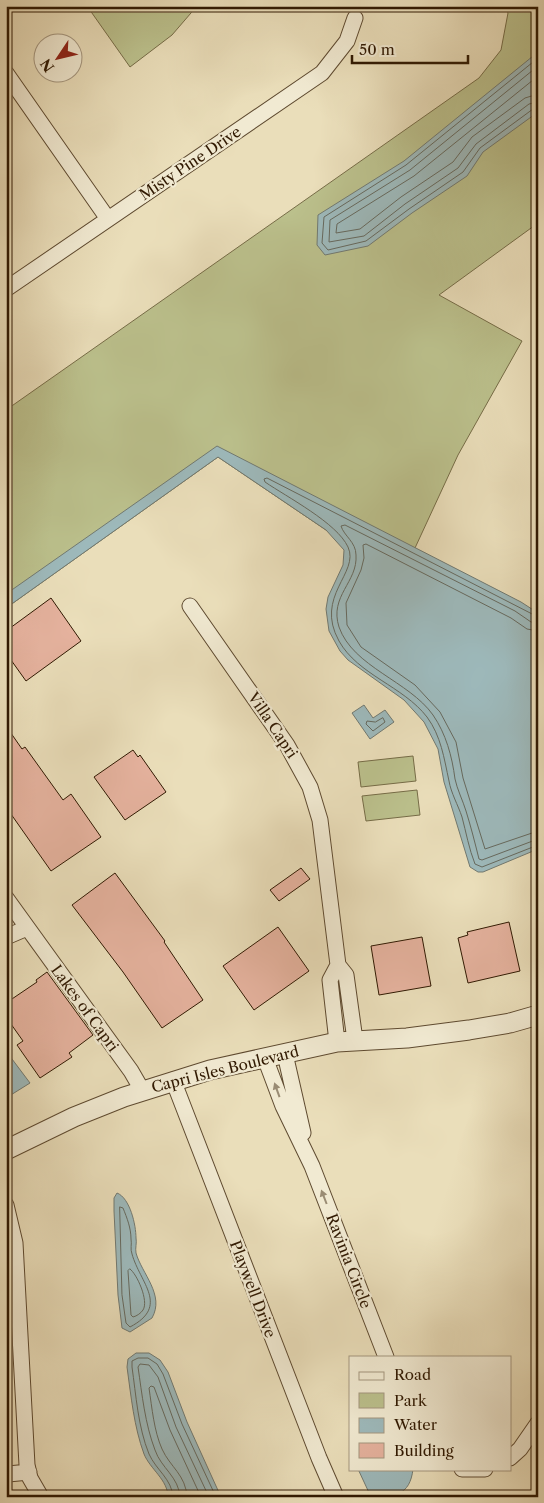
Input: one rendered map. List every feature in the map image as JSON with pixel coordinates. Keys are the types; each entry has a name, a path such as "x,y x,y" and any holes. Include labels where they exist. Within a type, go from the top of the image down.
{"street":[{"name":"Misty Pine Drive","path":"6,290 322,73 347,40 355,18"},
{"path":"6,73 108,219"},
{"name":"Villa Capri","path":"190,606 300,766 317,806 338,966 346,975 346,1041"},
{"name":"Lakes of Capri","path":"6,898 131,1071 142,1090"},
{"path":"6,937 26,928"},
{"name":"Capri Isles Boulevard","path":"6,1150 74,1117 173,1080 346,1041 407,1038 469,1030 510,1023 538,1015"},
{"name":"Ravinia Circle","path":"285,1054 312,1166"},
{"name":"Ravinia Circle","path":"266,1058 283,1106 312,1166 386,1356"},
{"name":"Playwell Drive","path":"173,1080 319,1458 336,1497"},
{"path":"6,1205 15,1243 14,1376 29,1472 33,1484 41,1497"},
{"path":"512,1456 520,1449 538,1423"},
{"path":"8,1474 29,1472"}],"green space":[{"path":"87,6 197,6 172,35 130,67"},
{"path":"505,6 538,6 538,223 439,295 522,341 458,455 415,548 326,530 218,457 6,608 6,410 479,78 501,50 508,13"},
{"path":"413,756 416,781 361,787 358,762"},
{"path":"417,790 420,815 366,821 362,796"}],"water":[{"path":"538,52 538,112 483,152 467,176 412,213 368,246 325,255 317,245 318,215 404,161"},
{"path":"217,446 521,602 538,613 538,849 483,872 478,872 470,867 444,782 438,749 424,722 404,700 348,660 340,651 329,631 326,609 328,597 343,565 344,550 326,530 218,457 6,608 6,594"},
{"path":"364,705 373,718 385,710 394,722 370,739 352,713"},
{"path":"6,1051 30,1083 6,1098"},
{"path":"117,1193 122,1196 129,1206 136,1233 136,1253 151,1285 156,1301 152,1318 130,1332 122,1328 118,1295 114,1211 114,1198"},
{"path":"136,1353 149,1353 160,1360 168,1372 187,1422 221,1497 168,1497 165,1485 144,1454 133,1411 127,1367 128,1359"},
{"path":"358,1470 413,1470 408,1485 400,1493 371,1497"}],"building":[{"path":"51,598 81,641 26,681 6,653 6,631"},
{"path":"6,726 22,749 25,747 63,800 71,794 101,837 51,871 6,807"},
{"path":"133,750 138,757 140,755 166,792 125,820 94,777"},
{"path":"301,868 310,879 279,901 270,890"},
{"path":"115,873 165,941 203,1000 162,1028 123,972 72,905"},
{"path":"509,922 520,971 468,983 458,938 468,935 467,932"},
{"path":"278,927 309,971 254,1010 223,966"},
{"path":"422,937 431,986 379,995 371,946"},
{"path":"47,972 93,1035 69,1053 72,1057 40,1078 17,1045 23,1041 6,1017 6,1003 37,982 36,980"}]}
